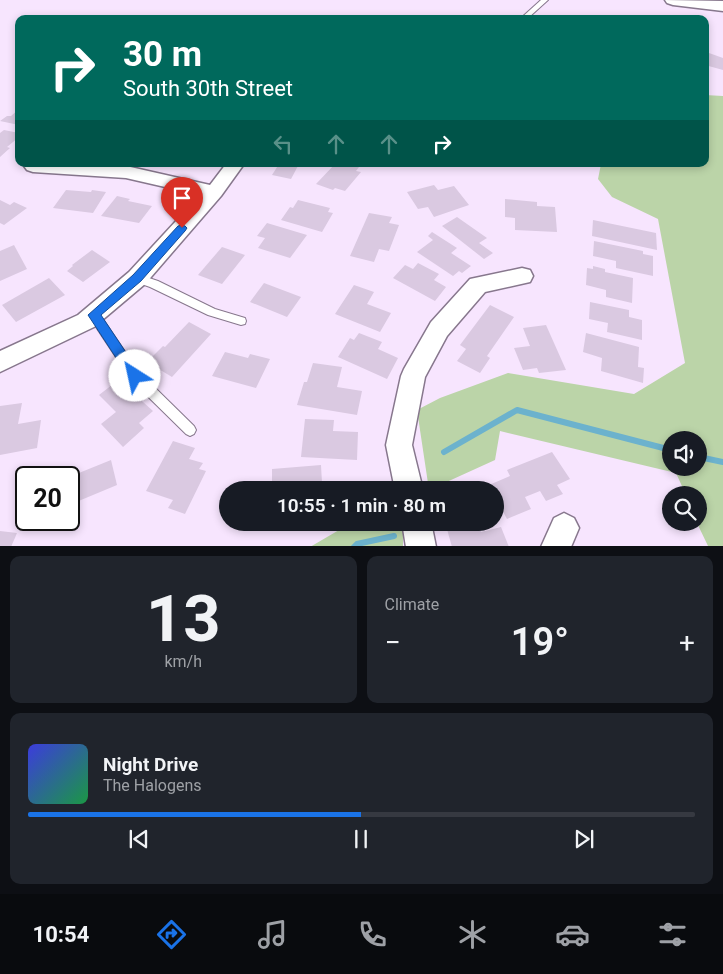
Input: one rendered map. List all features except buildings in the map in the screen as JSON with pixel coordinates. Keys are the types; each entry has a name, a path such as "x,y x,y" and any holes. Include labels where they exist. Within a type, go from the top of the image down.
{"street":[{"path":"673,0 723,6"},
{"path":"48,167 126,172 214,192"},
{"path":"0,362 86,321 94,315 137,278 214,192 233,167"},
{"path":"407,481 399,445 413,376 438,329 478,285 522,276"},
{"path":"418,531 421,546"}],"lane":[{"path":"528,15 545,0"},
{"path":"137,278 154,284 212,312 241,321"},
{"path":"94,315 135,376 190,430"}],"green space":[{"path":"709,95 723,96 723,546 708,546 701,531 707,531 707,486 682,486 677,476 707,476 707,431 662,431 662,470 500,431 495,460 449,481 428,481 417,410 440,398 508,373 634,394 685,363 658,219 612,197 598,179 600,167 709,167"},
{"path":"337,531 403,531 403,546 312,546"}],"waterway":[{"path":"444,452 517,410 662,448"},
{"path":"707,459 723,462"},
{"path":"355,546 394,536"}],"route":[{"path":"135,376 94,315 137,278 182,228"}]}
